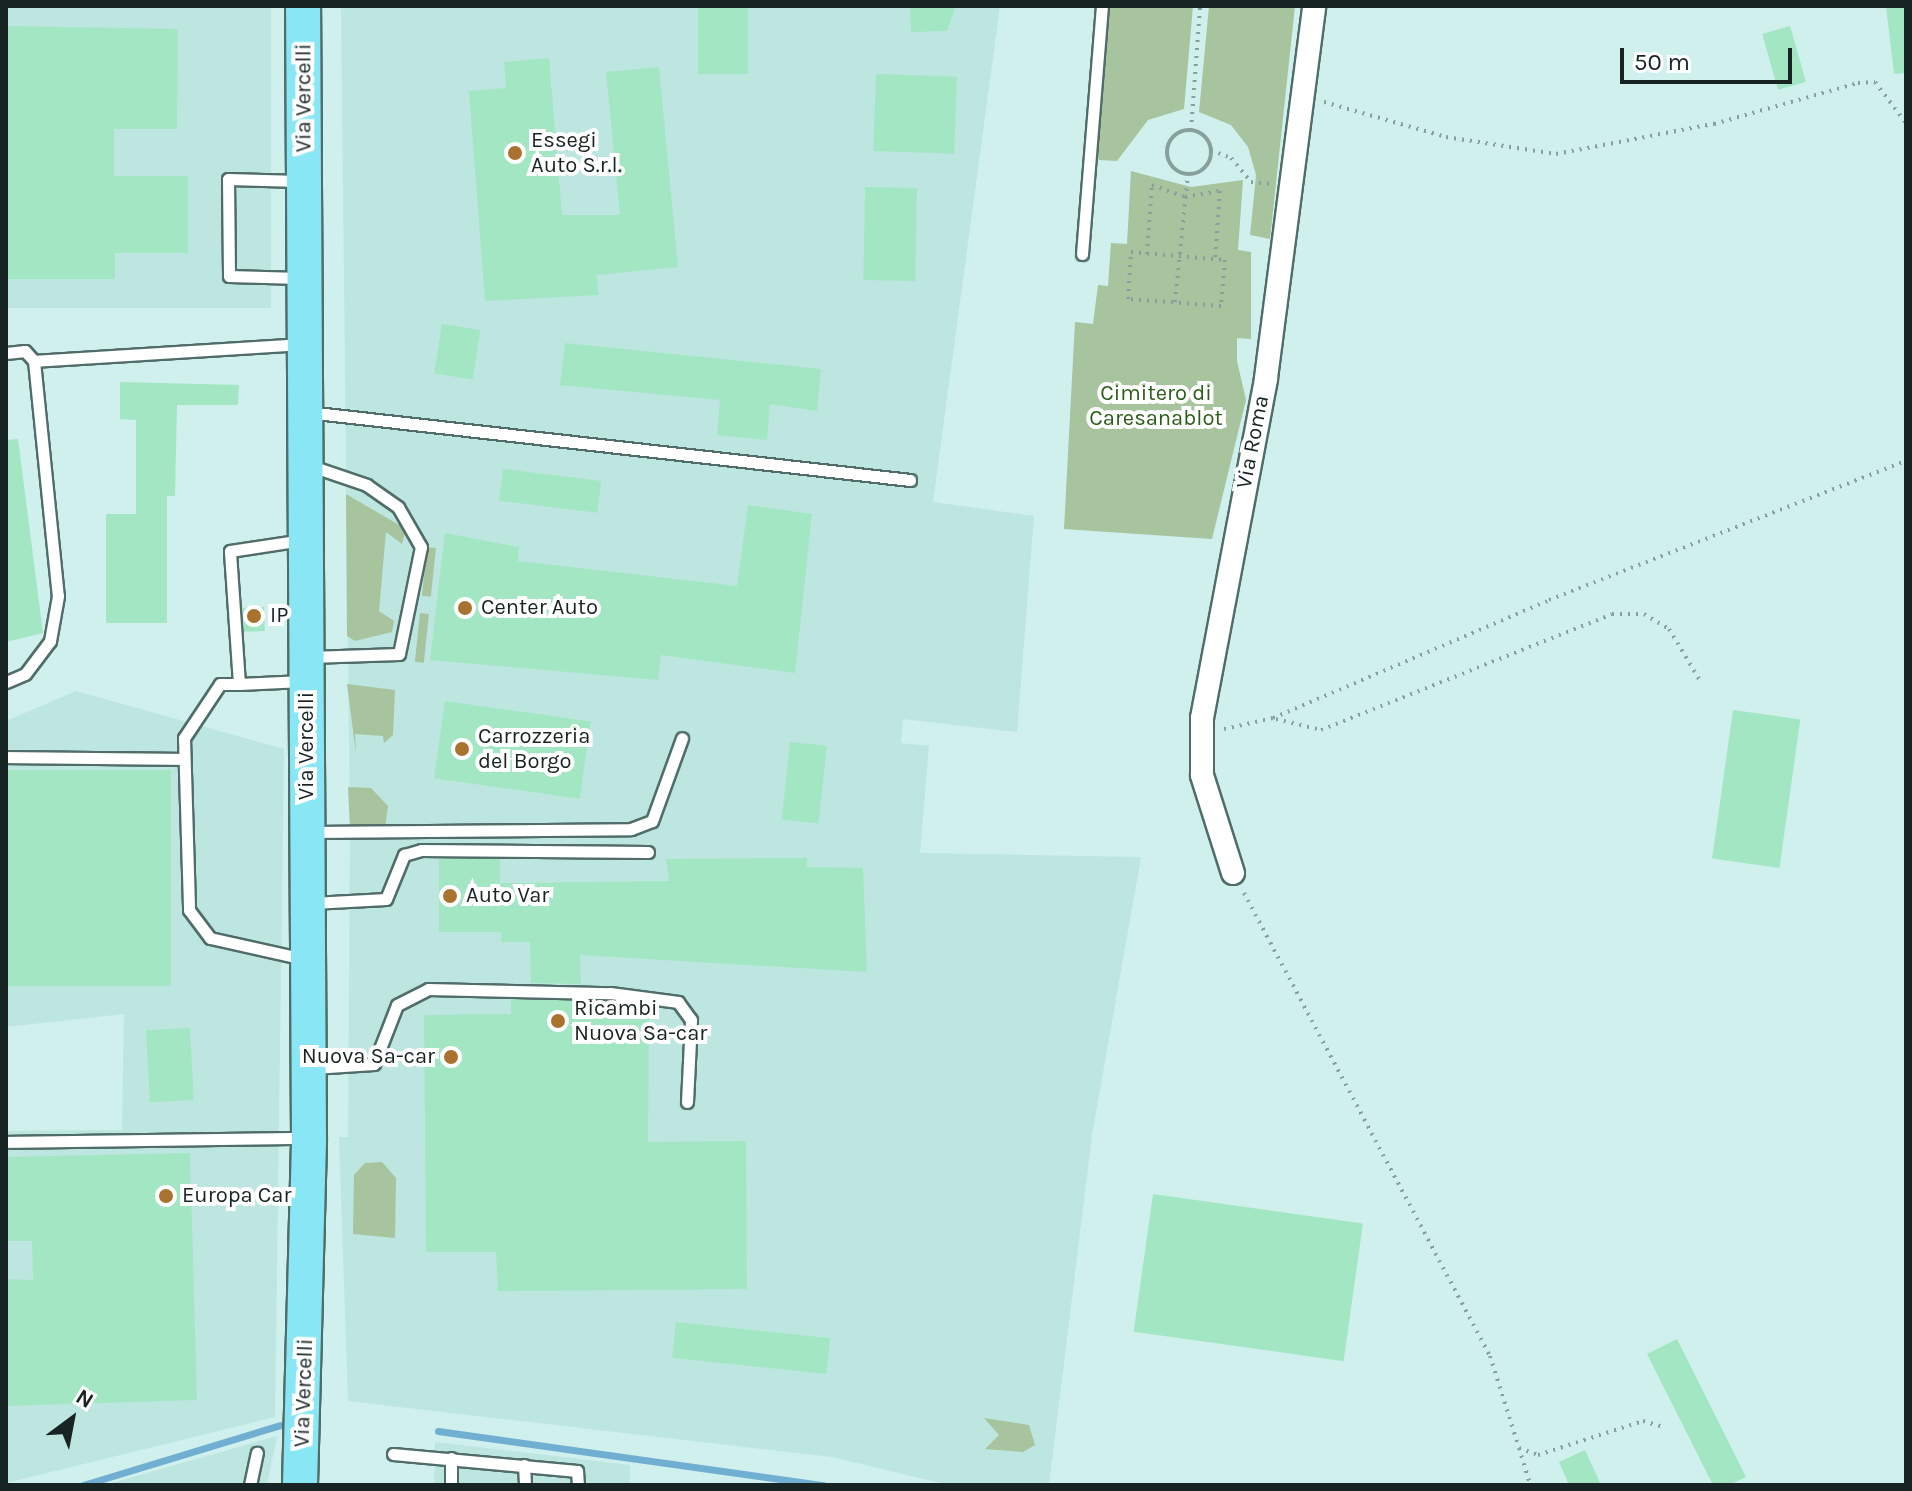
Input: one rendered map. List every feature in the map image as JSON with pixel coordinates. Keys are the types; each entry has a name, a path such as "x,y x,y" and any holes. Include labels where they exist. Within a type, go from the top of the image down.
{"main road":[{"name":"Via Vercelli","path":"300,1485 309,1138 303,6"}],"street":[{"name":"Via Roma","path":"1233,873 1202,775 1202,735 1210,650 1266,378 1314,6"}],"lane":[{"path":"1082,254 1102,6"},
{"path":"305,181 228,179 229,276 305,278"},
{"path":"34,361 306,344"},
{"path":"6,353 25,351 34,361 57,617 38,660 6,682"},
{"path":"306,412 910,480"},
{"path":"306,464 367,485 398,507 421,547 399,654 239,684 220,684 184,738 184,759 189,910 210,938 307,959"},
{"path":"239,684 230,551 307,539"},
{"path":"307,832 631,829 652,821 682,738"},
{"path":"6,757 184,759"},
{"path":"308,903 386,899 404,855 421,850 648,852"},
{"path":"308,1068 374,1064 397,1005 428,989 610,993 678,1002 691,1020 687,1102"},
{"path":"6,1142 309,1138"},
{"path":"250,1485 257,1453"},
{"path":"393,1454 577,1471 578,1485"},
{"path":"451,1458 451,1485"},
{"path":"524,1465 525,1485"}],"path":[{"path":"1200,6 1191,130 1211,150 1231,158 1251,182 1275,185"},
{"path":"1302,96 1446,137 1556,154 1714,124 1858,83 1875,82 1906,123"},
{"path":"1188,174 1170,163 1167,148 1174,135 1191,130"},
{"path":"1188,174 1206,166 1211,150"},
{"path":"1175,302 1188,174"},
{"path":"1147,254 1152,185 1185,197 1220,191 1215,259"},
{"path":"1131,252 1180,256 1225,260 1221,306 1128,299 1131,252"},
{"path":"1202,735 1273,718 1477,629 1906,461"},
{"path":"1273,718 1321,730 1612,614 1644,614 1669,629 1702,684"},
{"path":"1233,873 1490,1356 1530,1485"},
{"path":"1519,1448 1538,1455 1643,1421 1664,1427"}],"shaded area":[{"path":"6,6 271,6 271,308 6,308"},
{"path":"341,6 1000,6 933,502 1034,516 1017,732 903,719 901,743 929,746 920,853 1141,857 1092,1135 1049,1485 949,1485 832,1457 348,1401 339,1137 348,1137 350,828"},
{"path":"76,691 284,749 275,1417 6,1483 6,1131 122,1130 124,1014 6,1027 6,721"},
{"path":"277,1436 267,1485 105,1485 175,1465"},
{"path":"435,1442 630,1465 630,1485 434,1485"}],"green space":[{"path":"1108,6 1193,6 1184,109 1148,120 1117,161 1099,160 1094,150"},
{"path":"1209,6 1295,6 1270,239 1250,235 1256,175 1248,147 1231,125 1199,112"},
{"name":"Cimitero di Caresanablot","path":"1131,171 1191,187 1243,180 1238,250 1251,252 1251,339 1237,338 1237,361 1246,400 1212,539 1064,529 1075,322 1093,324 1098,285 1108,286 1111,243 1127,244"},
{"path":"346,494 406,529 402,544 386,532 379,611 394,621 392,632 355,641 347,636"},
{"path":"427,547 436,548 431,597 422,596"},
{"path":"420,613 429,614 424,663 415,662"},
{"path":"347,684 395,690 393,735 384,743 383,736 355,734 356,754"},
{"path":"348,787 371,788 388,806 385,828 350,828"},
{"path":"382,1162 396,1178 395,1238 353,1234 354,1175 365,1163"},
{"path":"984,1418 1029,1425 1035,1445 1023,1452 985,1449 999,1435"}],"building":[{"path":"698,6 748,6 748,74 698,74"},
{"path":"910,6 956,6 947,31 911,32"},
{"path":"1886,6 1906,6 1906,73 1894,74"},
{"path":"6,26 178,29 177,129 114,129 114,176 188,176 188,253 115,253 115,279 6,279"},
{"path":"1790,26 1806,82 1778,90 1762,34"},
{"path":"549,58 562,215 620,215 606,72 659,67 678,267 597,275 598,295 485,301 469,91 506,88 504,62"},
{"path":"876,74 957,77 954,154 873,151"},
{"path":"865,187 917,188 915,281 863,280"},
{"path":"442,324 481,330 473,379 434,373"},
{"path":"565,343 821,369 817,411 770,404 767,440 717,435 720,400 560,385"},
{"path":"120,382 239,385 238,405 177,405 175,496 167,496 167,623 106,623 106,514 136,514 136,420 120,419"},
{"path":"18,439 43,633 6,642 6,440"},
{"path":"503,469 601,481 597,513 499,501"},
{"path":"748,505 812,514 795,673 661,655 658,680 430,660 445,533 519,547 518,561 737,586"},
{"path":"264,607 265,631 243,632 242,608"},
{"path":"445,701 591,721 580,799 434,778"},
{"path":"1733,710 1800,719 1779,868 1712,859"},
{"path":"790,742 827,746 819,823 782,820"},
{"path":"6,770 171,770 171,986 6,986"},
{"path":"807,858 807,867 863,868 867,972 580,955 581,984 531,983 530,942 501,942 501,932 439,932 439,859 500,859 500,883 669,881 666,859"},
{"path":"511,999 582,1001 583,1014 649,1014 648,1142 746,1141 747,1289 498,1291 496,1252 426,1252 424,1015 511,1014"},
{"path":"190,1028 194,1100 150,1102 146,1030"},
{"path":"190,1153 197,1400 6,1406 6,1279 33,1280 32,1241 6,1241 6,1157"},
{"path":"1153,1194 1363,1224 1344,1361 1134,1332"},
{"path":"676,1322 830,1338 826,1374 672,1358"},
{"path":"1677,1339 1746,1477 1729,1485 1713,1485 1647,1354"},
{"path":"1585,1450 1601,1485 1569,1485 1559,1462"}],"waterway":[{"path":"83,1485 280,1425"},
{"path":"438,1431 823,1485"}],"place":[{"name":"Essegi Auto S.r.l.","path":"515,153"},
{"name":"Center Auto","path":"465,608"},
{"name":"IP","path":"254,616"},
{"name":"Carrozzeria del Borgo","path":"462,749"},
{"name":"Auto Var","path":"450,896"},
{"name":"Ricambi Nuova Sa-car","path":"558,1021"},
{"name":"Nuova Sa-car","path":"451,1057"},
{"name":"Europa Car","path":"166,1196"}]}
